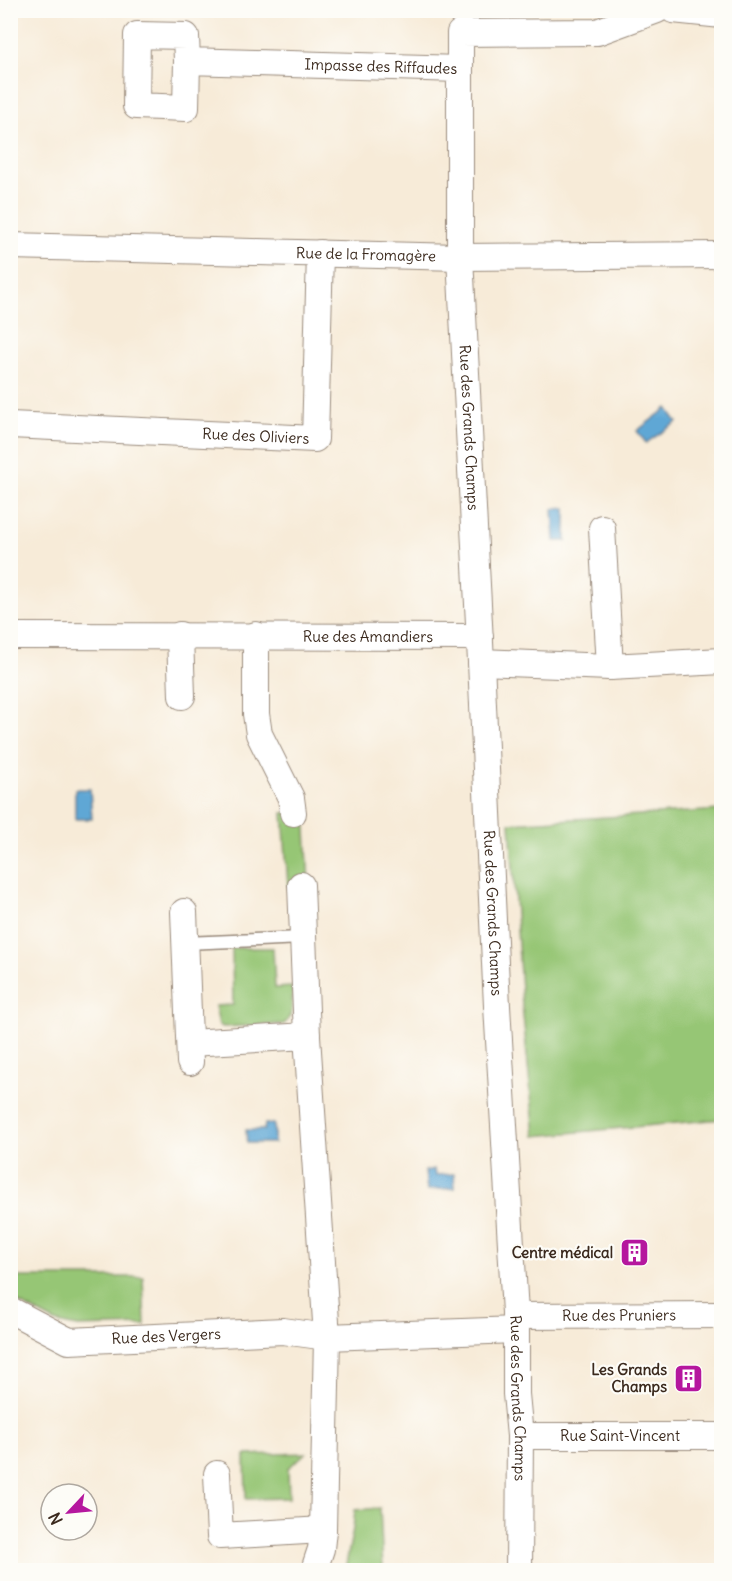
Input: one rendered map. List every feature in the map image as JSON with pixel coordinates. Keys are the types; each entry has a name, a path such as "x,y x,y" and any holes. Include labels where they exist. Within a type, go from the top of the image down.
{"street":[{"path":"460,69 460,33 597,32 657,10"},
{"path":"673,10 722,15"},
{"name":"Impasse des Riffaudes","path":"187,61 460,69 460,257"},
{"name":"Rue de la Fromagère","path":"10,246 460,257 722,255"},
{"name":"Rue des Oliviers","path":"10,425 315,440 320,253"},
{"name":"Rue des Grands Champs","path":"460,257 515,1323 516,1394 520,1436 519,1570"},
{"path":"602,528 610,667"},
{"path":"180,635 182,696"},
{"path":"256,635 256,714 259,734 291,798 292,813"},
{"name":"Rue des Amandiers","path":"10,636 256,635 481,650 610,667 722,661"},
{"path":"301,885 307,1036 327,1337 323,1530 321,1549 314,1570"},
{"path":"184,912 190,1052 307,1036"},
{"name":"Rue des Vergers","path":"10,1310 69,1341 283,1331 327,1337 515,1323"},
{"name":"Rue des Pruniers","path":"515,1323 722,1315"},
{"name":"Rue Saint-Vincent","path":"520,1436 722,1436"},
{"path":"217,1474 220,1536 323,1530"}],"lane":[{"path":"185,943 303,938"}],"green space":[{"path":"721,810 721,1119 535,1136 522,1005 510,823"},
{"path":"305,812 309,884 288,886 283,813"},
{"path":"232,948 273,948 275,988 292,987 291,1012 284,1024 223,1027 219,1025 215,1006 233,1005"},
{"path":"10,1277 143,1277 145,1325 78,1327 55,1322 11,1299"},
{"path":"306,1453 288,1468 289,1498 246,1499 245,1455"},
{"path":"380,1508 383,1570 345,1570 355,1510"}],"water":[{"path":"667,408 677,422 646,443 637,431"},
{"path":"566,508 566,541 555,541 553,509"},
{"path":"75,789 90,789 92,819 75,819"},
{"path":"265,1124 274,1124 274,1143 247,1143 246,1130 264,1130"},
{"path":"434,1169 435,1175 454,1174 455,1188 427,1190 425,1171"}],"place":[{"name":"Centre médical","path":"634,1253"},
{"name":"Les Grands Champs","path":"688,1379"}]}
